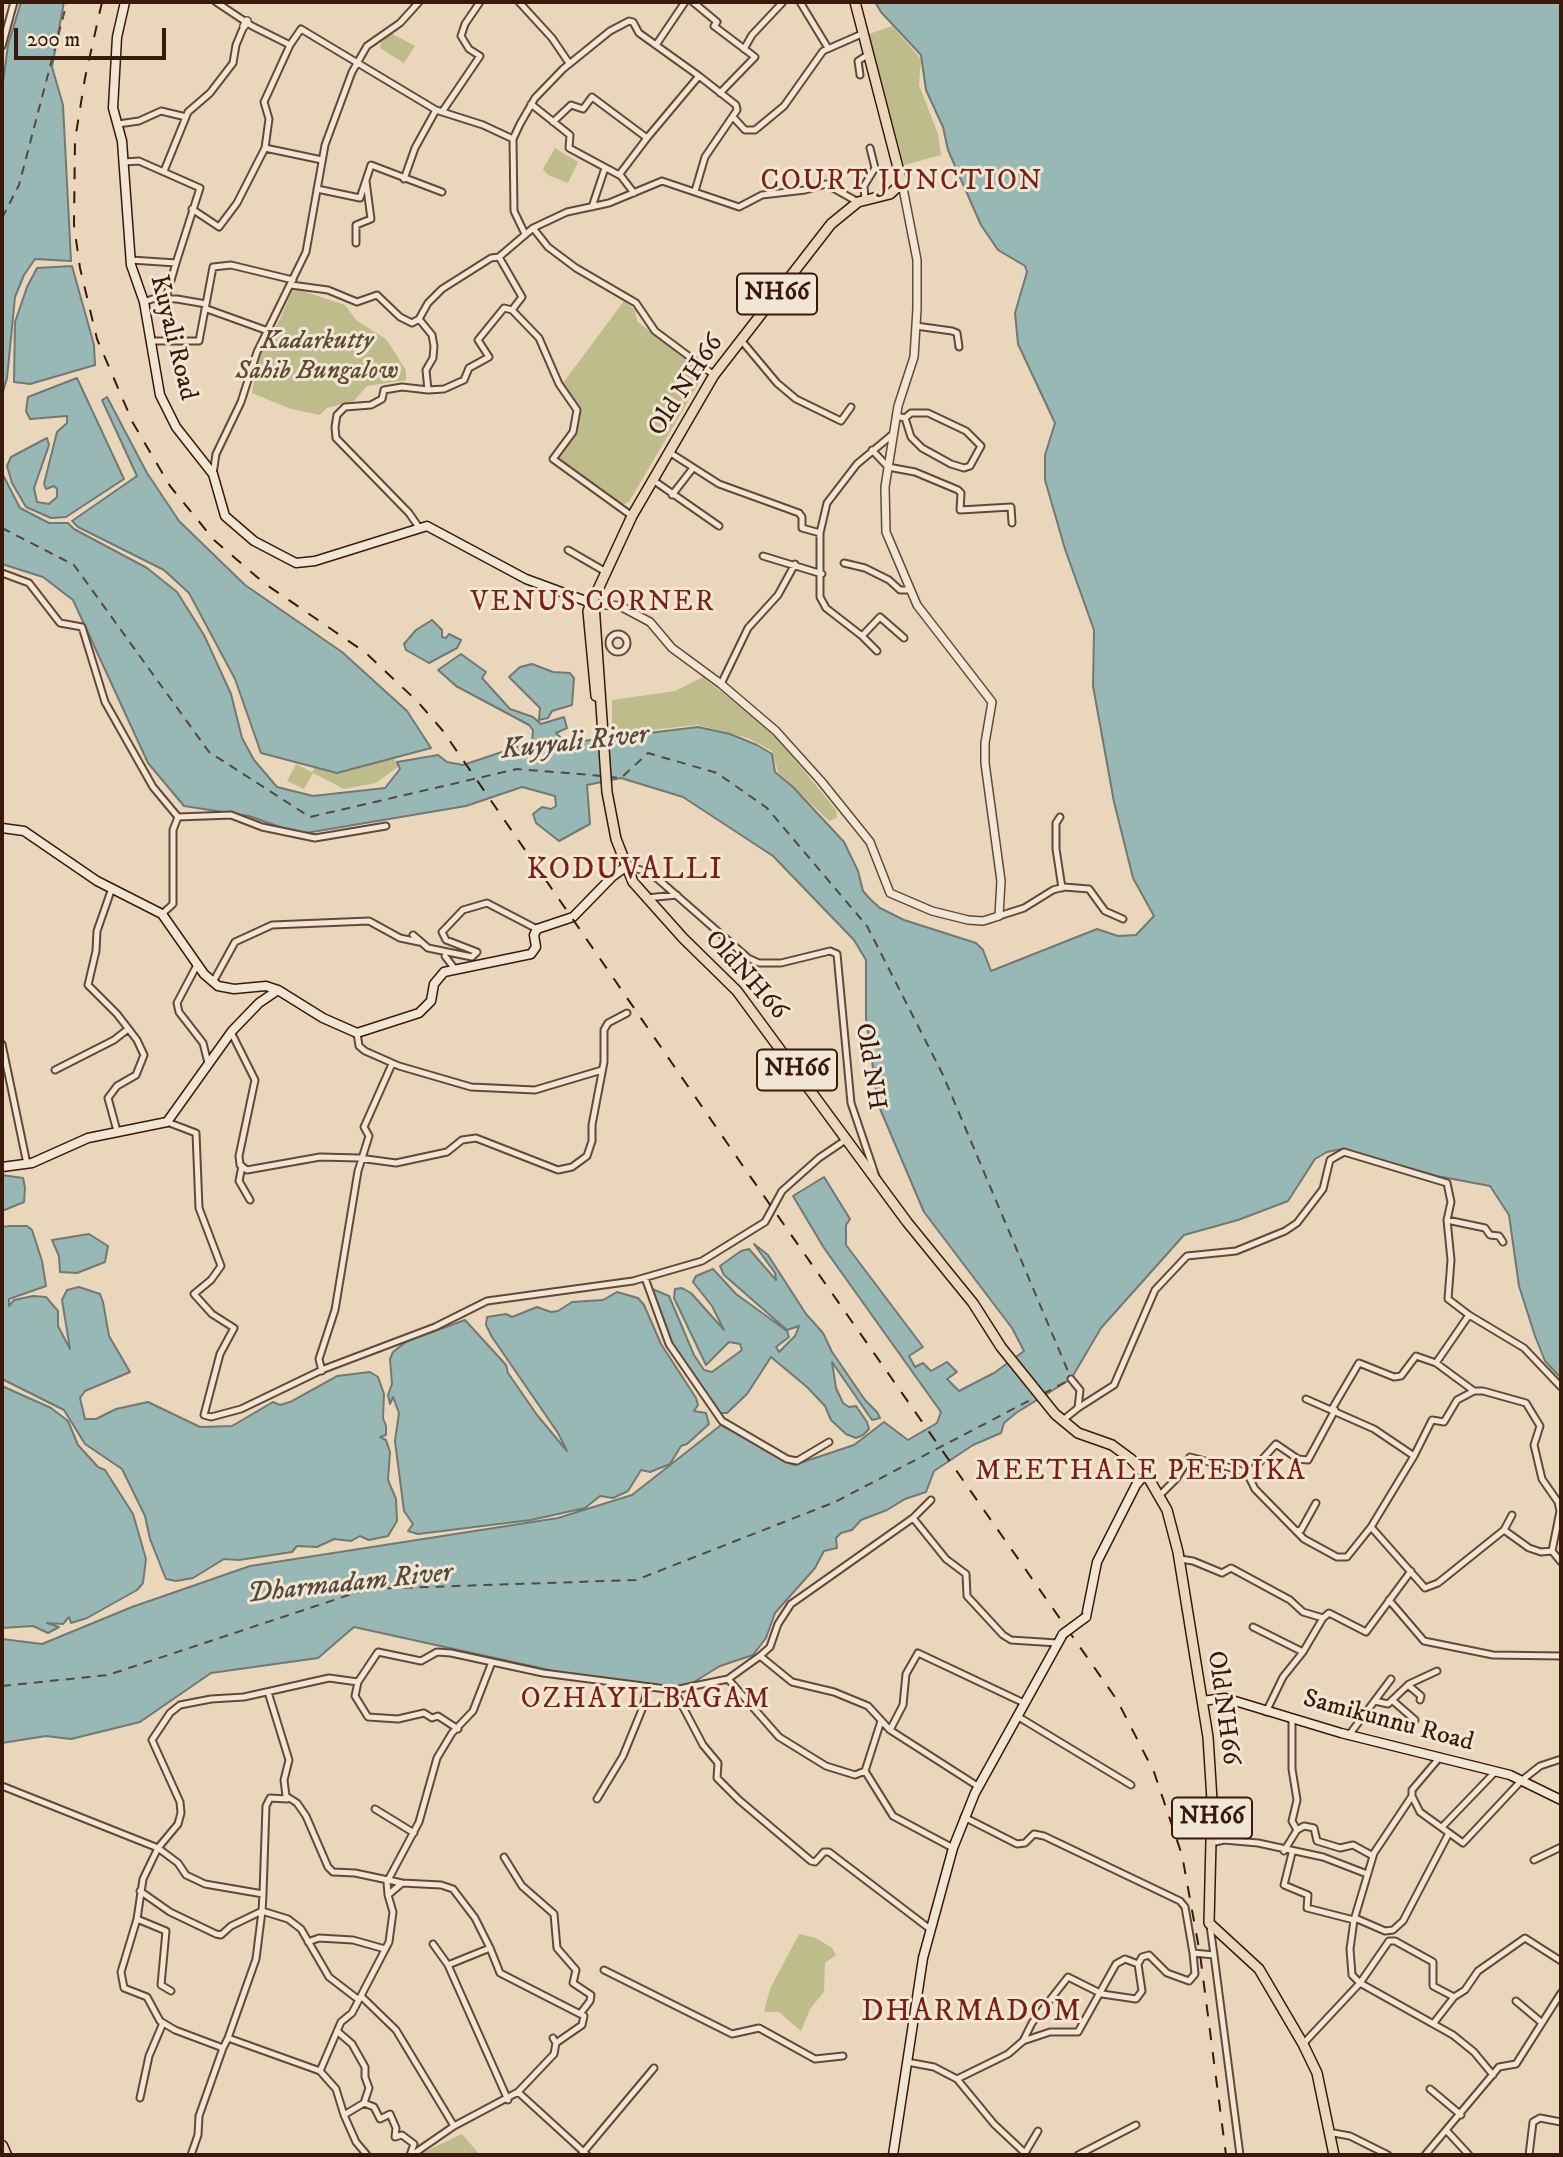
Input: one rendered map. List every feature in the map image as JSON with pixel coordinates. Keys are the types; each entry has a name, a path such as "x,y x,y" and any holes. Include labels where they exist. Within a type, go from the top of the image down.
{"highway":[{"path":"2,2146 6,2155"}],"main road":[{"name":"Kuyali Road","path":"125,2 117,37 113,108 124,162 131,260 144,302 156,382 166,409 186,441 213,474 229,521 266,549 296,563 316,561 418,526"},
{"path":"855,2 902,183"},
{"name":"Old NH66","path":"600,704 596,696 588,614 632,516 714,375 831,224 862,201 891,194 902,183"},
{"path":"418,526 434,528 526,579 594,604"},
{"name":"Old NH66","path":"594,604 607,792"},
{"name":"OldNH66","path":"607,792 616,839 633,882 737,992 876,1179 974,1303 1001,1347"},
{"path":"2,828 24,831 111,888 163,914 212,983 229,989 251,985 278,990 323,1018 358,1033 426,1008 437,979 454,968 531,954 536,947 534,936 537,929 573,917 612,876 626,866"},
{"path":"2,1167 27,1164 88,1138 158,1126 167,1122 209,1067 231,1032 259,1003 278,990"},
{"name":"Old NH66","path":"1001,1347 1059,1417 1078,1433 1112,1445 1146,1474 1167,1510 1180,1559 1202,1701 1212,1800 1209,1923"},
{"path":"893,2155 923,1958 964,1817 1057,1643 1063,1634 1086,1617 1097,1562 1136,1485 1146,1474"},
{"name":"Samikunnu Road","path":"1202,1701 1225,1698 1349,1735 1495,1772 1561,1800"},
{"path":"1209,1923 1259,1969 1303,2044 1317,2073 1334,2155"}],"street":[{"path":"2,46 14,2"},
{"path":"216,2 246,23 290,45"},
{"path":"213,474 216,454 241,402 257,352 308,247 322,160 334,116 357,62 367,46 400,23 419,2"},
{"path":"404,179 415,148 480,56 469,49 461,36 465,24 480,2"},
{"path":"656,46 685,2"},
{"path":"695,2 717,22 714,26 755,57 720,93"},
{"path":"744,49 751,35 783,2"},
{"path":"800,2 828,48"},
{"path":"522,3 552,38 569,64"},
{"path":"525,234 514,211 513,139 531,104 569,64 626,22 633,22 639,33 736,105 733,117 705,157 695,191"},
{"path":"164,172 192,107 210,93 233,63 236,45 246,23"},
{"path":"192,209 219,227 237,203 265,148 269,119 264,102 290,45 301,29 439,111 513,139"},
{"path":"733,117 749,131 764,124 784,106 818,57 828,48 864,33"},
{"path":"860,75 858,61 869,54"},
{"path":"619,175 699,76"},
{"path":"553,122 571,105 583,108 593,97 648,138"},
{"path":"531,104 570,135 569,148 619,175 634,193"},
{"path":"118,124 139,121 161,111 186,117"},
{"path":"265,148 322,160"},
{"path":"150,341 199,341 213,267 231,265 292,283 328,290 357,302 377,295 406,321 412,323 419,319 428,303 442,289 491,258 499,257 533,228 567,212 592,207 662,181 739,207 762,195 804,190 826,184 862,201 864,186 875,168 870,148"},
{"path":"124,162 139,161 200,187 166,298"},
{"path":"317,189 360,198 371,165 442,192"},
{"path":"592,207 605,168"},
{"path":"356,243 356,225 371,219 366,181"},
{"path":"902,183 917,260 916,326 914,357 896,416 885,487 886,532 909,590 951,654 992,702 985,743 985,763 1000,881 999,916"},
{"path":"533,228 548,247 576,268 636,303 655,331 714,375"},
{"path":"499,257 522,297 512,310"},
{"path":"131,260 176,263"},
{"path":"144,302 166,298 207,307 268,331"},
{"path":"418,526 409,513 336,438 337,415 345,407 370,405 383,399 384,390 402,387 428,390 464,380 475,364 489,357 479,344 480,336 505,308 512,310 539,338 559,384 577,410 573,432 553,459 632,516"},
{"path":"419,319 432,335 435,346 433,358 426,370 428,390"},
{"path":"916,326 952,331 958,336 959,347"},
{"path":"741,340 777,383 796,399 841,421 851,407"},
{"path":"896,416 905,418 911,414 928,413 950,421 978,439 981,446 970,466 964,468 951,464 922,448 911,437 905,418"},
{"path":"877,651 826,608 820,597 820,533 827,503 872,450 893,434"},
{"path":"872,450 888,467 915,472 961,493 960,510 1011,507 1012,523"},
{"path":"669,453 740,493 799,513 802,517 802,528 820,533"},
{"path":"672,495 693,468"},
{"path":"653,480 719,526"},
{"path":"568,550 606,572"},
{"path":"763,556 822,574"},
{"path":"844,563 865,568 889,580 900,590 909,590"},
{"path":"721,684 748,628 778,595 795,564"},
{"path":"2,573 29,583 60,623 82,627 105,702 145,775 177,817"},
{"path":"594,604 633,610 650,621 681,656 721,684 776,731 870,842 890,892 932,911 983,921 1024,908 1062,888 1089,889 1105,911 1123,919"},
{"path":"862,636 880,617 904,638"},
{"path":"596,638 610,639"},
{"path":"177,817 242,817 262,827 314,838 386,826"},
{"path":"163,914 173,904 173,830 177,817"},
{"path":"1060,817 1056,823 1056,849 1062,888"},
{"name":"Old NH","path":"626,866 651,873 748,958 759,963 781,963 831,951 837,954 851,1103 876,1179"},
{"path":"111,888 97,930 96,951 88,985 128,1029 144,1055 136,1075 117,1086 108,1098 117,1131"},
{"path":"646,898 677,895"},
{"path":"413,935 428,948 467,957 477,955 471,949 446,940 442,932 463,911 478,904 497,906 537,929"},
{"path":"212,983 234,942 272,925 369,921 400,938 419,942"},
{"path":"445,956 454,968"},
{"path":"197,965 177,1003 179,1012 203,1044 209,1067"},
{"path":"242,1166 247,1170 320,1157 408,1162 447,1152 462,1140 475,1138 558,1170 572,1167 587,1156 592,1140 592,1125 602,1070 604,1030 608,1023 627,1013"},
{"path":"55,1070 114,1040 128,1029"},
{"path":"231,1032 255,1080 239,1156 242,1166 239,1181 250,1200"},
{"path":"358,1033 359,1046 392,1063 471,1087 522,1091 602,1070"},
{"path":"2,1044 27,1164"},
{"path":"322,1371 319,1359 335,1310 361,1158 369,1136 364,1127 392,1063"},
{"path":"167,1122 196,1133 199,1212 221,1266 211,1280 194,1294 212,1314 234,1328 220,1353 204,1415 222,1416 322,1371 435,1326 487,1301 594,1288 645,1278 702,1261 765,1222 782,1191 819,1158 848,1139"},
{"path":"1059,1417 1114,1385 1155,1290 1187,1256 1236,1251 1261,1243 1291,1227 1323,1189 1328,1165 1335,1156 1345,1152 1417,1176 1443,1181 1451,1202 1447,1220 1451,1260 1448,1299 1524,1348 1561,1387"},
{"path":"1447,1220 1485,1228 1490,1236 1502,1238 1503,1242"},
{"path":"645,1278 669,1344 722,1421 787,1459 797,1461 829,1442"},
{"path":"1436,1363 1469,1315"},
{"path":"1248,1475 1276,1444 1298,1459 1308,1460 1359,1363 1394,1377 1401,1376 1416,1356 1436,1363 1474,1391 1526,1403 1540,1426 1534,1445 1542,1479 1556,1497 1559,1511 1552,1551 1561,1562"},
{"path":"1071,1379 1080,1390 1078,1408"},
{"path":"1159,1496 1176,1479 1190,1457 1248,1475 1255,1489 1304,1539 1342,1559 1347,1557 1371,1527 1414,1456 1432,1420 1444,1422 1457,1400 1474,1391"},
{"path":"1306,1399 1374,1429 1414,1456"},
{"path":"1392,1492 1399,1497"},
{"path":"458,1729 438,1716 432,1718 424,1713 398,1719 368,1717 355,1696 358,1682 378,1652 415,1661 442,1652 543,1673 674,1690 728,1679 770,1647 778,1624 791,1604 913,1518 932,1500"},
{"path":"1297,1531 1301,1530 1316,1503"},
{"path":"1371,1527 1422,1587 1438,1583 1504,1531 1512,1515"},
{"path":"913,1518 946,1559 966,1574 968,1596 1003,1634 1011,1640 1057,1643"},
{"path":"1504,1531 1529,1548 1541,1552 1552,1551"},
{"path":"1180,1559 1193,1561 1222,1573 1231,1568 1290,1600 1303,1612 1323,1618"},
{"path":"1266,1712 1283,1677 1303,1652 1323,1618 1329,1613 1366,1632 1411,1571"},
{"path":"1389,1600 1424,1641 1493,1655 1561,1656"},
{"path":"1253,1627 1303,1652"},
{"path":"890,1730 903,1705 906,1674 918,1653 1024,1703"},
{"path":"760,1656 792,1682 861,1702 890,1730 979,1787"},
{"path":"320,2071 337,2031 360,1998 386,1949 393,1912 387,1882 426,1805 437,1758 447,1739 473,1711 492,1662"},
{"path":"1375,1701 1385,1704 1408,1685 1437,1671"},
{"path":"223,2048 163,2023 147,1997 124,1988 121,1972 137,1919 140,1891 158,1848 178,1824 181,1813 180,1802 152,1740 162,1724 180,1705 268,1692 329,1678 358,1682"},
{"path":"728,1679 779,1737 826,1766 855,1775 865,1771"},
{"path":"1349,1735 1391,1679"},
{"path":"1408,1685 1421,1696 1420,1700"},
{"path":"597,1799 623,1756 643,1707 648,1687"},
{"path":"674,1690 703,1745 718,1763 716,1776 739,1800 811,1861 815,1862 824,1852 829,1852 930,1929"},
{"path":"268,1692 289,1760 284,1780 287,1799"},
{"path":"1392,1700 1415,1720"},
{"path":"1017,1716 1131,1785"},
{"path":"1293,1719 1292,1769 1297,1800 1292,1821 1297,1830"},
{"path":"881,1721 865,1771 893,1816 953,1848"},
{"path":"1440,1758 1412,1790 1412,1796 1420,1812 1463,1843 1521,1781 1540,1766 1561,1759"},
{"path":"1443,1826 1495,1772"},
{"path":"2,1786 158,1848 178,1863 186,1875 205,1884 263,1895"},
{"path":"1412,1796 1388,1827 1373,1856 1354,1919 1350,1949 1352,1975 1360,1983 1465,2043 1493,2075"},
{"path":"191,2155 198,2135 199,2116 256,1959 263,1895 266,1806 270,1798 287,1799 297,1803 333,1872 355,1873 387,1882 441,1885 453,1889 475,1918 500,1973 585,2018 582,2025 554,2040 554,2054 508,2100 454,2126 411,2155"},
{"path":"375,1809 414,1833"},
{"path":"957,2079 1012,2052 1023,2041 1032,2023 1068,1977 1102,1994 1120,1999 1140,1996 1142,1991 1138,1964 1142,1957 1149,1955 1167,1973 1189,1981 1195,1975 1185,1907 1180,1901 1044,1836 1034,1834 1025,1843 1017,1844 964,1817"},
{"path":"1284,1850 1297,1830 1304,1826 1314,1828 1317,1840 1340,1848 1353,1845 1373,1856"},
{"path":"1292,1853 1284,1885 1308,1895 1307,1908 1354,1919 1385,1931 1393,1930 1403,1922 1449,1833"},
{"path":"1211,1843 1237,1840 1326,1858 1367,1874"},
{"path":"1326,1858 1333,1846"},
{"path":"1534,1860 1561,1847"},
{"path":"504,1857 522,1886 554,1914 557,1948 576,1970 573,1983 591,1995 590,2001 580,2014"},
{"path":"388,1895 402,1883"},
{"path":"140,1891 170,1912 221,1935 231,1926 261,1911 288,1919 301,1929 330,1977 360,1998 396,2030 454,2126"},
{"path":"137,1919 166,1931 161,1985 171,1991"},
{"path":"1209,1923 1240,2155"},
{"path":"308,1942 319,1938 353,1940 386,1949"},
{"path":"1433,2024 1454,1997 1465,1990 1478,1971 1525,1938 1561,1961"},
{"path":"1303,2044 1360,1983 1389,1941 1395,1941 1433,1962 1433,1986 1454,1997"},
{"path":"433,1944 448,1965 508,2100"},
{"path":"448,1965 490,1948"},
{"path":"1193,1953 1214,1955"},
{"path":"1023,2041 1050,2032 1078,2032 1118,1962 1125,1959 1138,1964"},
{"path":"604,1969 732,2034 759,2028 815,2059 843,2056"},
{"path":"1425,2155 1499,2067 1516,2064 1561,1993"},
{"path":"1516,2001 1541,2022"},
{"path":"140,2098 149,2056 163,2023"},
{"path":"337,2031 352,2044 365,2067 369,2088 364,2103 344,2115"},
{"path":"228,2038 320,2071 337,2089 344,2115 356,2142 367,2155"},
{"path":"907,2062 934,2067 957,2079 993,2124 1026,2154 1038,2131"},
{"path":"518,2092 584,2154 654,2068"},
{"path":"1430,2089 1461,2115"},
{"path":"364,2103 374,2107 380,2119 390,2114 396,2128 395,2137 402,2135 414,2144 411,2155"},
{"path":"1529,2155 1533,2122 1540,2118 1561,2122"},
{"path":"1078,2155 1136,2125"},
{"path":"1447,2130 1469,2155"},
{"path":"1328,2132 1350,2136 1388,2155"}],"green space":[{"path":"892,26 921,59 919,85 938,134 941,155 904,165 869,34"},
{"path":"391,33 415,46 404,63 380,48 381,42"},
{"path":"555,148 578,162 568,183 548,175 543,169"},
{"name":"Kadarkutty Sahib Bungalow","path":"297,289 345,305 357,321 386,339 406,370 406,380 367,386 354,401 327,408 320,415 291,409 252,393 259,355 280,319 292,291"},
{"path":"624,301 635,310 637,321 704,374 629,502 622,505 557,459 576,432 580,413 563,383"},
{"path":"703,677 774,734 836,810 837,818 829,821 778,772 772,751 748,738 698,725 612,734 612,700 675,691"},
{"path":"394,759 399,766 376,783 344,789 313,773 304,789 287,781 296,764 312,772 315,767"},
{"path":"799,1934 816,1938 832,1948 836,1955 825,1963 824,1992 810,2009 801,2031 779,2012 764,2012 770,1989"},
{"path":"462,2134 480,2155 420,2155 424,2152"}],"water":[{"path":"21,2 64,2 52,67 63,105 71,261 35,259 24,275 15,297 7,378 2,395 2,90 8,45"},
{"path":"875,2 1561,2 1561,1378 1545,1361 1535,1336 1519,1286 1509,1215 1490,1186 1437,1176 1342,1149 1327,1152 1315,1159 1288,1201 1238,1220 1184,1235 1101,1328 1071,1379 1016,1413 1004,1423 1001,1433 973,1445 934,1471 926,1492 861,1520 852,1530 841,1533 836,1538 837,1548 824,1551 815,1568 775,1613 766,1638 753,1655 720,1666 694,1682 671,1688 572,1675 354,1627 318,1658 211,1673 140,1722 71,1739 46,1736 2,1743 2,1639 42,1644 132,1607 250,1566 558,1518 632,1495 721,1425 794,1465 854,1445 884,1422 908,1440 937,1423 941,1412 824,1248 793,1196 824,1177 850,1219 846,1225 846,1245 923,1347 909,1356 915,1367 923,1363 931,1371 947,1362 957,1372 947,1379 959,1391 994,1373 1024,1351 1012,1328 924,1212 878,1104 866,1018 866,960 854,940 773,856 683,797 621,778 587,785 590,824 559,841 536,823 533,814 542,807 551,809 556,806 555,796 522,787 466,806 300,834 249,816 184,806 148,763 73,600 43,577 2,564 2,473 20,508 49,523 68,523 74,529 147,568 177,592 204,635 231,694 242,738 254,760 277,787 313,796 385,788 400,769 397,762 438,755 447,762 463,765 532,742 533,730 529,725 456,686 438,670 461,654 486,672 482,678 510,709 533,717 541,724 564,717 567,728 556,733 566,743 698,727 730,734 757,745 772,754 775,772 793,787 844,842 858,871 863,891 870,899 880,908 904,920 976,943 983,950 991,971 1097,929 1118,936 1136,935 1154,916 1133,878 1114,802 1093,686 1094,630 1065,549 1045,480 1045,455 1055,423 1018,344 1015,313 1027,272 1025,266 998,250 981,225 948,150 943,127 926,90 921,55"},
{"path":"72,266 94,345 95,365 30,384 14,382 15,322 27,287 37,268"},
{"path":"77,378 124,479 66,517 51,518 26,507 12,483 7,466 11,457 47,438 49,445 34,488 37,502 49,504 57,497 57,489 54,486 46,489 44,484 57,432 67,423 67,416 30,419 26,411 28,397"},
{"path":"107,397 147,473 179,521 245,585 342,652 407,711 431,748 337,773 261,753 235,679 189,593 164,570 78,527 72,521 137,476 102,400"},
{"path":"432,620 442,630 442,637 446,638 449,634 461,640 457,648 429,663 406,650 404,644 416,630"},
{"path":"532,664 553,672 570,673 574,678 572,705 552,711 548,718 539,720 540,708 509,677 520,667"},
{"path":"2,1175 23,1178 25,1188 24,1202 2,1211"},
{"path":"27,1226 32,1230 42,1261 46,1286 9,1299 9,1306 14,1300 33,1296 46,1297 58,1311 58,1326 70,1349 62,1300 67,1290 79,1287 100,1294 109,1336 130,1372 85,1391 80,1398 85,1419 96,1419 116,1409 148,1402 200,1427 232,1426 273,1402 280,1405 290,1402 337,1376 370,1372 378,1377 384,1394 383,1418 386,1426 386,1435 380,1437 386,1440 390,1452 388,1480 396,1499 397,1521 388,1536 369,1540 360,1536 351,1541 334,1539 317,1547 297,1546 292,1552 239,1560 224,1559 193,1578 176,1581 166,1579 150,1539 145,1516 122,1469 85,1444 64,1410 2,1379 2,1227"},
{"path":"89,1234 108,1246 105,1262 77,1273 60,1272 59,1256 52,1240"},
{"path":"754,1244 768,1255 806,1314 823,1333 832,1352 865,1400 877,1412 880,1418 872,1420 832,1362 836,1388 843,1403 849,1407 856,1406 867,1422 869,1429 863,1435 856,1438 846,1434 831,1420 825,1406 807,1387 771,1357 747,1394 727,1413 719,1413 669,1342 648,1294 650,1288 669,1296 694,1355 704,1370 712,1372 742,1350 740,1344 729,1342 706,1365 674,1298 675,1289 682,1288 691,1293 724,1330 712,1306 693,1282 696,1276 713,1269 736,1294 787,1331 789,1337 776,1347 779,1352 795,1336 799,1326 787,1330 724,1275 720,1266 741,1251 749,1249 776,1280 775,1273"},
{"path":"617,1292 638,1298 644,1305 661,1344 696,1398 698,1405 694,1411 706,1413 709,1424 687,1444 681,1446 670,1464 650,1472 641,1470 628,1491 613,1498 600,1496 585,1508 531,1520 418,1534 408,1531 413,1524 404,1511 395,1441 399,1413 393,1397 390,1404 388,1395 392,1384 390,1359 393,1352 407,1341 465,1320 506,1365 508,1373 537,1415 567,1451 558,1433 492,1337 486,1325 487,1317 506,1314 512,1317 537,1307 551,1312 558,1311 572,1302 603,1300"},
{"path":"2,1386 51,1408 68,1421 78,1445 98,1467 105,1470 133,1514 146,1559 143,1583 137,1590 87,1618 71,1623 69,1617 63,1624 47,1623 59,1627 48,1633 33,1626 2,1628"}],"ferry route":[{"path":"2,218 19,185 67,2"},
{"path":"2,528 74,565 209,752 310,817 517,769 603,776"},
{"path":"608,777 621,778 648,753 717,773 767,808 867,926 943,1075 1070,1376"},
{"path":"1043,1394 1069,1380"},
{"path":"2,1686 108,1675 367,1589 636,1580 835,1502 1038,1396"}],"railway":[{"path":"102,2 75,140 74,225 80,268 97,339 133,423 170,486 214,540 264,583 366,653 418,702 443,731 745,1169 1117,1700 1154,1772 1182,1855 1200,1954 1226,2155"}],"district":[{"name":"COURT JUNCTION","path":"902,183"},
{"name":"VENUS CORNER","path":"593,604"},
{"name":"KODUVALLI","path":"625,872"},
{"name":"MEETHALE PEEDIKA","path":"1141,1473"},
{"name":"OZHAYILBAGAM","path":"646,1701"},
{"name":"DHARMADOM","path":"972,2014"}],"water label":[{"name":"Kuyyali River","path":"575,744"},
{"name":"Dharmadam River","path":"350,1585"}]}
